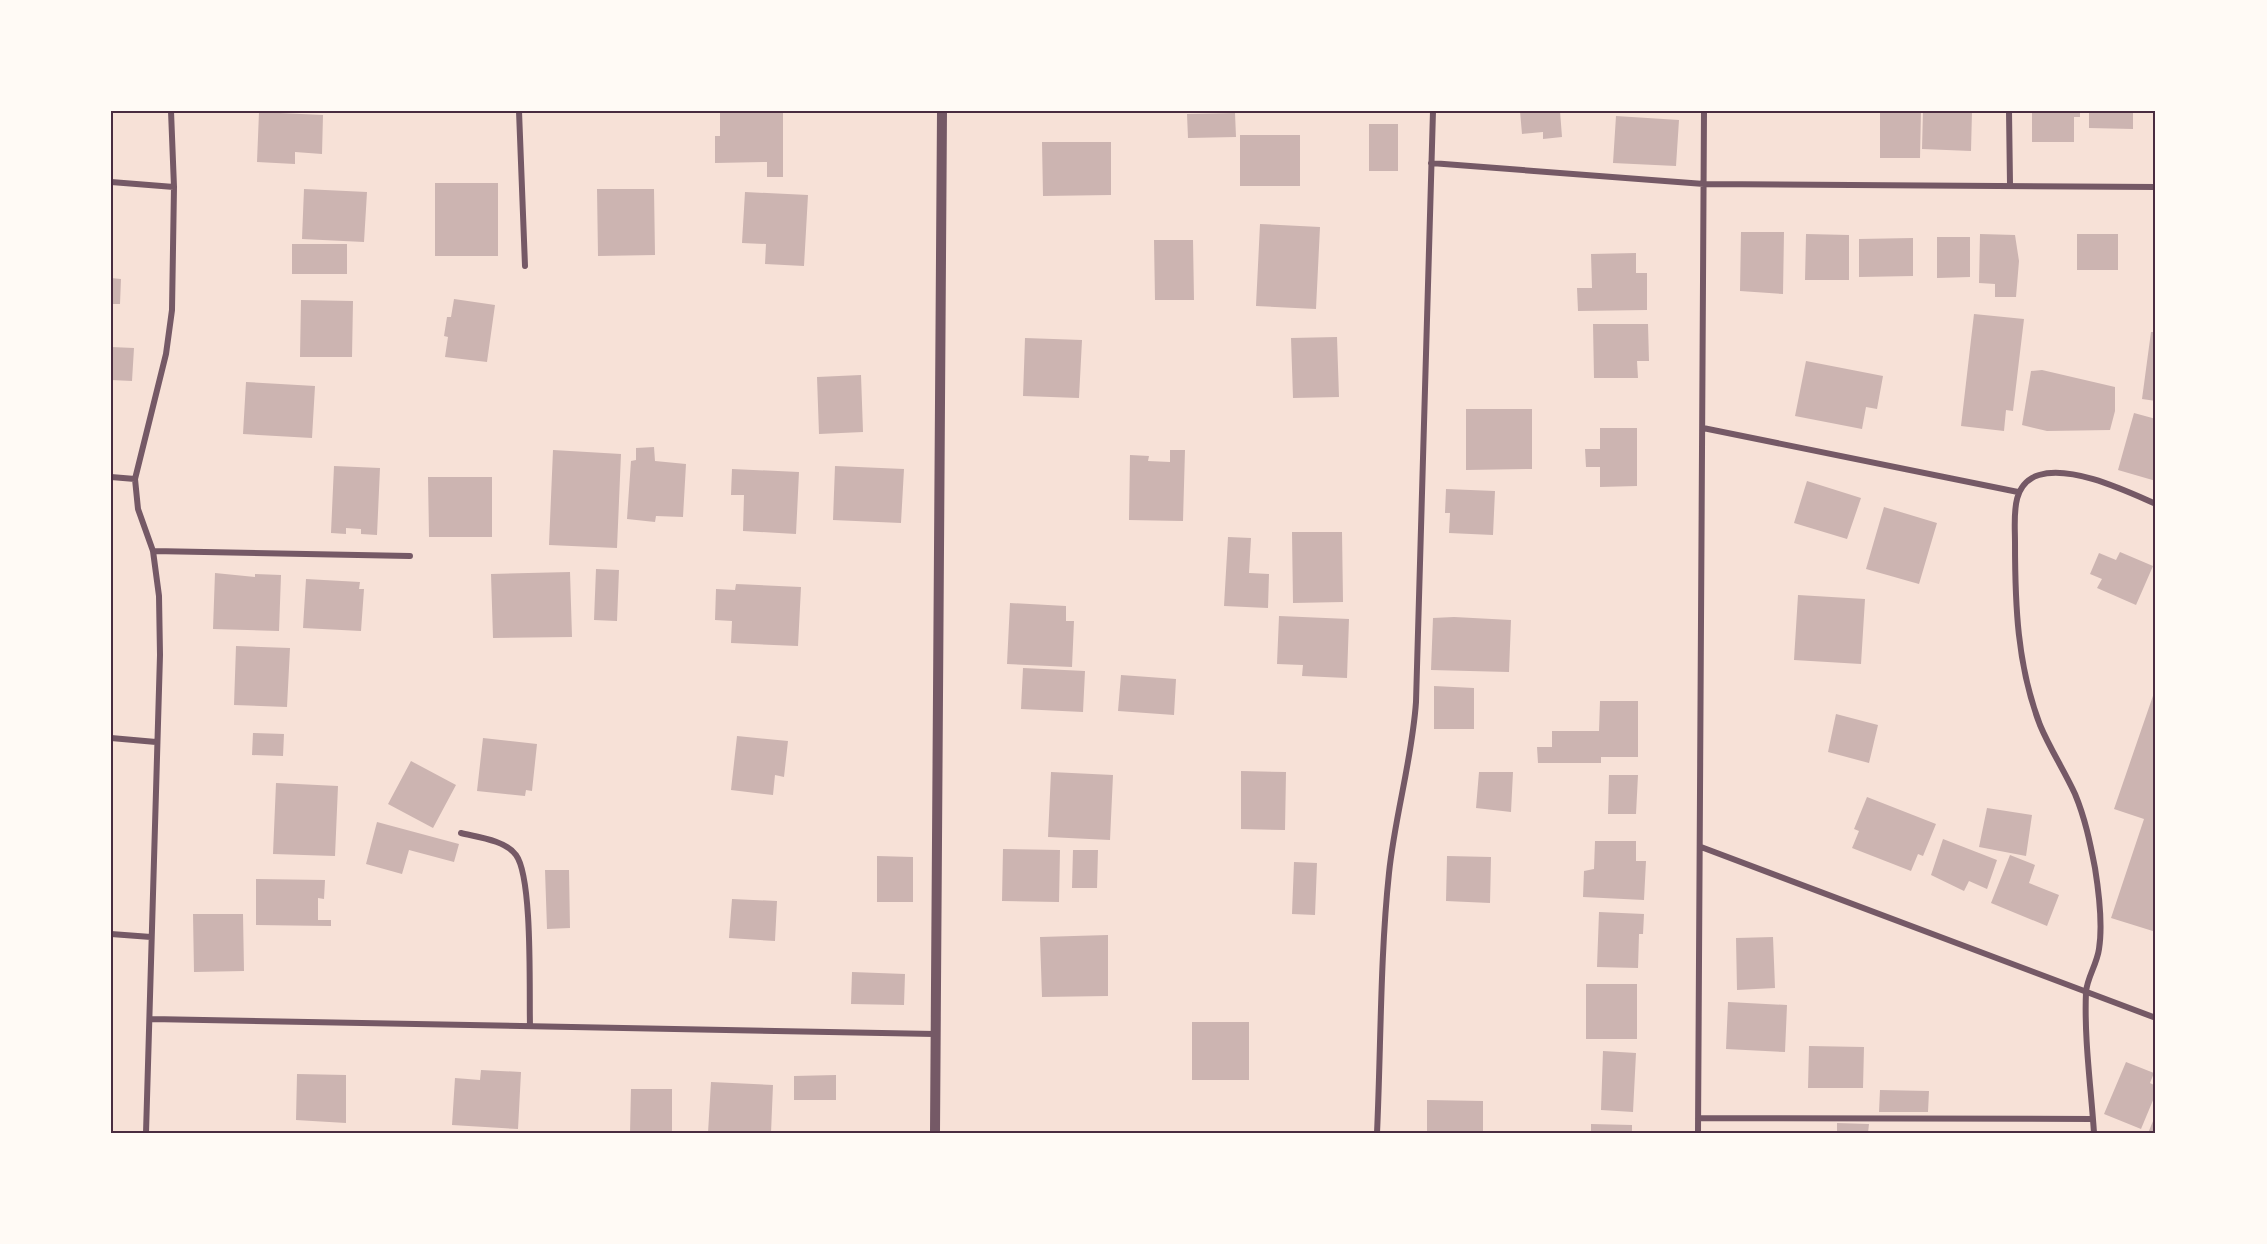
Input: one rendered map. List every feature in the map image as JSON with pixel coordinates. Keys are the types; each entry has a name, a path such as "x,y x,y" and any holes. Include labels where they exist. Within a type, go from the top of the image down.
{"street":[{"path":"146,1133 151,1019 159,596 153,551 138,509 135,479 166,354 172,310 174,187 171,111"},
{"path":"519,111 525,266"},
{"path":"935,1133 942,111"},
{"path":"1377,1133 1388,877 1394,828 1413,741 1416,702 1433,111"},
{"path":"1698,1133 1704,111"},
{"path":"2009,111 2010,184"},
{"path":"1431,163 1704,184 2010,184 2156,187"},
{"path":"111,183 174,187"},
{"path":"1703,428 2018,492"},
{"path":"2094,1133 2086,990 2100,950 2096,872 2088,831 2074,792 2056,761 2039,722 2020,653 2015,604 2015,510 2018,492 2037,475 2062,474 2090,479 2156,504"},
{"path":"111,477 135,479"},
{"path":"153,551 410,556"},
{"path":"111,738 156,742"},
{"path":"461,832 503,845 516,856 524,882 528,915 530,1026"},
{"path":"1701,847 2156,1018"},
{"path":"111,934 151,937"},
{"path":"151,1019 935,1034"},
{"path":"1698,1118 2093,1119"}],"building":[{"path":"720,111 783,111 783,177 767,177 767,162 715,163 715,136 720,136"},
{"path":"1520,111 1560,111 1562,137 1543,139 1543,132 1522,134"},
{"path":"1880,111 1921,111 1920,158 1880,158"},
{"path":"1923,111 1972,111 1971,151 1922,149"},
{"path":"2032,111 2080,111 2080,117 2074,117 2074,142 2032,142"},
{"path":"2089,111 2133,111 2133,129 2089,128"},
{"path":"259,112 323,115 322,154 295,152 295,164 257,162"},
{"path":"1235,113 1236,137 1188,138 1187,114"},
{"path":"1616,116 1679,120 1676,166 1613,163"},
{"path":"1369,124 1398,124 1398,171 1369,171"},
{"path":"1240,135 1300,135 1300,186 1240,186"},
{"path":"1042,142 1111,142 1111,195 1043,196"},
{"path":"435,183 498,183 498,256 435,256"},
{"path":"304,189 367,192 364,242 302,239"},
{"path":"597,189 654,189 655,255 598,256"},
{"path":"745,192 808,195 804,266 765,264 766,244 742,243"},
{"path":"1260,224 1320,227 1316,309 1256,306"},
{"path":"1741,232 1784,232 1783,294 1740,291"},
{"path":"1806,234 1849,235 1849,280 1805,280"},
{"path":"1980,234 2015,235 2019,261 2016,297 1995,297 1995,284 1979,283"},
{"path":"2077,234 2118,234 2118,270 2077,270"},
{"path":"1937,237 1970,237 1970,277 1937,278"},
{"path":"1913,238 1913,276 1859,277 1859,239"},
{"path":"1154,240 1193,240 1194,300 1155,300"},
{"path":"292,244 347,244 347,274 292,274"},
{"path":"1636,253 1636,273 1647,273 1647,310 1578,311 1577,288 1592,288 1591,254"},
{"path":"111,278 121,279 120,304 111,304"},
{"path":"454,299 495,305 487,362 445,357 448,337 444,336 447,317 451,317"},
{"path":"301,300 353,301 352,357 300,357"},
{"path":"1974,314 2024,319 2013,411 2006,410 2004,431 1961,426"},
{"path":"1593,324 1648,324 1649,361 1637,361 1638,378 1594,378"},
{"path":"2151,332 2156,332 2156,401 2142,399"},
{"path":"1337,337 1339,397 1293,398 1291,338"},
{"path":"1025,338 1082,340 1079,398 1023,396"},
{"path":"111,347 134,348 132,381 111,380"},
{"path":"1806,361 1883,376 1877,409 1866,407 1862,429 1795,416"},
{"path":"2042,370 2115,387 2115,411 2110,430 2047,431 2022,425 2031,371"},
{"path":"861,375 863,432 819,434 817,377"},
{"path":"246,382 315,386 312,438 243,434"},
{"path":"1466,409 1532,409 1532,469 1466,470"},
{"path":"2134,413 2156,419 2156,481 2118,470"},
{"path":"1600,428 1637,428 1637,486 1600,487 1600,467 1586,467 1585,449 1600,449"},
{"path":"654,447 655,461 686,464 683,517 656,516 655,522 627,519 631,461 636,460 636,448"},
{"path":"553,450 621,454 617,548 549,545"},
{"path":"1170,450 1185,450 1183,521 1129,520 1130,455 1149,456 1148,461 1170,462"},
{"path":"334,466 380,468 377,535 361,534 361,529 346,528 346,534 331,533"},
{"path":"835,466 904,469 901,523 833,520"},
{"path":"732,469 799,472 796,534 743,531 744,495 731,495"},
{"path":"428,477 492,477 492,537 429,537"},
{"path":"1807,481 1861,498 1847,539 1794,523"},
{"path":"1446,489 1495,491 1493,535 1449,533 1450,513 1445,513"},
{"path":"1884,507 1937,523 1919,584 1866,569"},
{"path":"1292,532 1342,532 1343,602 1293,603"},
{"path":"1228,537 1251,538 1249,573 1269,574 1268,608 1224,606"},
{"path":"2120,552 2153,566 2136,605 2097,588 2102,579 2090,574 2099,553 2116,560"},
{"path":"596,569 619,570 617,621 594,620"},
{"path":"570,572 572,637 493,638 491,574"},
{"path":"215,573 255,577 255,574 281,575 279,631 213,629"},
{"path":"306,579 360,582 359,589 364,589 361,631 303,628"},
{"path":"736,584 801,587 798,646 731,643 732,621 715,620 716,589 735,590"},
{"path":"1798,595 1865,599 1861,664 1794,660"},
{"path":"1010,603 1066,606 1066,621 1074,621 1072,667 1007,664"},
{"path":"1279,616 1349,619 1347,678 1302,676 1303,665 1277,664"},
{"path":"1433,618 1511,620 1509,672 1431,670"},
{"path":"236,646 290,648 287,707 234,705"},
{"path":"1023,668 1085,671 1083,712 1021,709"},
{"path":"1121,675 1176,679 1174,715 1118,711"},
{"path":"1434,686 1474,688 1474,729 1434,729"},
{"path":"2156,687 2156,932 2111,918 2144,819 2114,809"},
{"path":"1600,701 1638,701 1638,757 1601,757 1601,763 1538,763 1537,747 1552,747 1552,731 1599,731"},
{"path":"1836,714 1878,725 1869,763 1828,752"},
{"path":"253,733 284,734 283,756 252,755"},
{"path":"737,736 788,741 784,777 775,775 773,795 731,790"},
{"path":"483,738 537,744 532,791 526,790 525,796 477,791"},
{"path":"411,761 456,785 433,828 388,804"},
{"path":"1241,771 1286,772 1285,830 1241,829"},
{"path":"1051,772 1113,775 1110,840 1048,837"},
{"path":"1479,772 1513,772 1511,812 1476,808"},
{"path":"1609,775 1638,775 1636,814 1608,814"},
{"path":"276,783 338,786 335,856 273,854"},
{"path":"1867,797 1936,824 1923,856 1918,854 1911,871 1852,848 1859,831 1854,829"},
{"path":"1987,808 2032,815 2026,856 1979,847"},
{"path":"377,822 459,844 454,862 409,850 402,874 366,864"},
{"path":"1943,839 1997,860 1987,889 1969,881 1964,891 1931,875"},
{"path":"1595,841 1636,841 1636,861 1646,861 1644,900 1583,897 1584,871 1594,869"},
{"path":"1003,849 1060,850 1059,902 1002,901"},
{"path":"1073,850 1098,850 1097,888 1072,888"},
{"path":"2010,855 2035,865 2029,883 2059,895 2047,926 1991,903"},
{"path":"877,856 913,857 913,902 877,902"},
{"path":"1447,856 1491,857 1490,903 1446,901"},
{"path":"1294,862 1317,863 1315,915 1292,914"},
{"path":"545,870 569,870 570,928 547,929"},
{"path":"256,879 325,880 324,899 318,898 318,920 331,920 331,926 256,925"},
{"path":"732,899 777,901 775,941 729,938"},
{"path":"1599,912 1644,914 1643,934 1639,934 1638,968 1597,967"},
{"path":"193,914 243,914 244,971 194,972"},
{"path":"1108,935 1108,996 1042,997 1040,937"},
{"path":"1773,937 1775,988 1737,990 1736,938"},
{"path":"852,972 905,974 904,1005 851,1004"},
{"path":"1586,984 1637,984 1637,1039 1586,1039"},
{"path":"1728,1002 1787,1005 1785,1052 1726,1049"},
{"path":"1192,1022 1249,1022 1249,1080 1192,1080"},
{"path":"1809,1046 1864,1047 1863,1088 1808,1088"},
{"path":"1603,1051 1636,1053 1633,1112 1601,1110"},
{"path":"2126,1062 2154,1073 2150,1083 2156,1086 2156,1093 2141,1129 2104,1114"},
{"path":"481,1070 521,1072 518,1129 452,1125 455,1078 480,1080"},
{"path":"297,1074 346,1075 346,1123 296,1120"},
{"path":"836,1075 836,1100 794,1100 794,1076"},
{"path":"711,1082 773,1085 771,1133 708,1133"},
{"path":"631,1089 672,1089 672,1133 630,1133"},
{"path":"1880,1090 1929,1091 1928,1112 1879,1112"},
{"path":"1427,1100 1483,1101 1483,1133 1427,1133"},
{"path":"2156,1114 2156,1133 2148,1133"},
{"path":"1837,1123 1869,1124 1868,1133 1837,1133"},
{"path":"1591,1124 1632,1125 1632,1133 1591,1133"}]}
